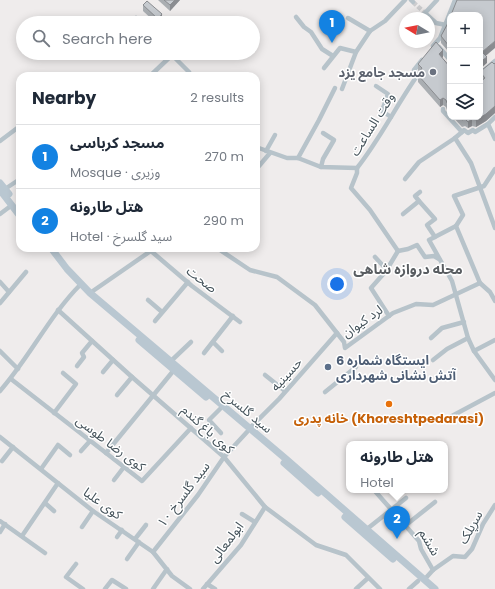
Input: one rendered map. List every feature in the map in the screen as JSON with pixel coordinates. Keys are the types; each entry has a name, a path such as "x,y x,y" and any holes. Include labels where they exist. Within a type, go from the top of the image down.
{"main road":[{"path":"0,183 2,190 16,210"},
{"path":"2,190 16,204"},
{"name":"سید گلسرخ","path":"48,252 64,273 174,370 220,409 248,430"},
{"name":"سید گلسرخ","path":"54,252 80,286"},
{"name":"سید گلسرخ","path":"88,294 171,361 421,580 435,589"},
{"name":"سید گلسرخ","path":"307,480 367,529 421,580 428,589"}],"street":[{"path":"342,89 356,52 370,31 385,21 405,0"},
{"path":"437,0 425,13 436,23 446,25"},
{"path":"447,56 436,43 446,25 455,0"},
{"path":"296,17 311,32 322,49 333,56"},
{"path":"348,18 370,31"},
{"path":"324,68 340,48 356,52"},
{"name":"وقت الساعت","path":"260,149 287,158 298,158 321,167 358,168 374,146 403,96 417,76 414,70 427,54"},
{"path":"154,72 165,60"},
{"path":"177,60 188,72"},
{"path":"483,71 495,61"},
{"path":"376,86 388,94 382,111 391,117"},
{"path":"298,158 317,129 335,88"},
{"path":"443,110 462,132"},
{"path":"405,179 419,162 455,138 464,130 468,133 473,130 475,132 488,124 495,117"},
{"path":"488,124 495,139"},
{"path":"0,141 16,129"},
{"path":"321,167 334,140 323,133"},
{"path":"260,164 268,152 275,135"},
{"path":"455,138 471,163 495,228"},
{"path":"358,168 351,188 370,210 398,251"},
{"path":"495,169 484,186 481,188 454,196 463,215 456,226 429,240 452,280 468,338 474,351 495,380"},
{"path":"2,190 16,181"},
{"path":"420,192 416,196 435,219 427,225 435,238"},
{"path":"403,214 419,201"},
{"path":"0,214 12,205"},
{"path":"456,226 480,283 490,292 495,301"},
{"path":"389,316 371,288 387,270 398,251 417,245 425,257 434,256 441,260"},
{"path":"88,294 150,252"},
{"name":"صحت","path":"152,252 240,322"},
{"name":"لرد کیوان","path":"223,252 250,270 277,277 315,305 344,342 345,348 393,313 416,304 433,304 480,283"},
{"path":"375,257 387,270"},
{"path":"0,303 26,272"},
{"path":"0,282 9,292"},
{"path":"155,321 188,282"},
{"path":"0,391 11,379 58,310 80,286"},
{"path":"148,300 162,312"},
{"name":"کوی باغ گندم","path":"58,310 153,396 224,457 264,507 316,545 346,555 380,589"},
{"path":"204,353 233,316"},
{"path":"430,338 442,328 464,322"},
{"name":"حسینیه","path":"248,430 337,333"},
{"path":"433,360 447,349 468,338"},
{"path":"474,351 495,340"},
{"path":"77,366 84,357 82,353 92,341"},
{"path":"171,361 191,342"},
{"path":"213,342 222,351"},
{"path":"0,352 18,369"},
{"path":"103,372 113,360"},
{"path":"325,392 356,367"},
{"path":"106,453 174,370"},
{"path":"54,413 76,384 63,373"},
{"path":"265,375 285,391"},
{"path":"117,395 132,377"},
{"name":"کوی رضا طوسی","path":"11,379 142,481 191,428"},
{"path":"450,417 495,393"},
{"path":"220,409 209,420 222,433"},
{"name":"سید گلسرخ ۱۰","path":"153,552 198,494 224,457 248,430"},
{"name":"کوی علیا","path":"0,437 58,483 153,552 172,576 190,589"},
{"path":"81,451 90,440"},
{"path":"41,469 58,445 70,455"},
{"path":"2,461 13,447"},
{"path":"114,480 124,467"},
{"path":"22,536 58,483"},
{"name":"ششم","path":"377,493 420,541 421,549 433,570"},
{"path":"367,529 406,498"},
{"path":"45,502 54,510"},
{"path":"406,525 435,502"},
{"name":"سرپلک","path":"409,589 453,556 464,557 472,549 483,524 495,505"},
{"name":"ابولمعالی","path":"203,589 241,545 264,507"},
{"path":"82,527 94,510"},
{"path":"242,514 255,522"},
{"path":"0,521 45,553"},
{"path":"0,532 5,524"},
{"path":"135,539 146,525"},
{"path":"118,537 122,530"},
{"path":"127,559 139,542"},
{"path":"76,564 66,577 84,589"},
{"path":"153,589 167,569"},
{"path":"356,589 368,578"},
{"path":"105,589 112,580 126,589"},
{"path":"207,584 215,589"}],"building":[{"path":"164,0 175,0 170,5"},
{"path":"457,0 495,0 495,41 483,51 483,12 452,12"},
{"path":"147,1 162,14 160,16 155,16 143,5"},
{"path":"447,25 447,44 441,36"},
{"name":"مسجد جامع یزد","path":"436,42 443,50 439,54 447,63 447,103 443,98 440,100 418,75 422,68 418,64 431,48 435,48"},
{"path":"483,53 487,57 483,60"},
{"path":"492,62 494,64 495,63 495,106 483,116 483,80 485,78 483,76 483,69"}],"tunnel":[{"path":"413,2 424,12"}],"place":[{"name":"مسجد کرباسی","path":"332,43"},
{"name":"مسجد جامع یزد","path":"433,72"},
{"name":"ایستگاه شماره 6 آتش نشانی شهرداری","path":"328,367"},
{"name":"خانه پدری (Khoreshtpedarasi)","path":"389,404"},
{"name":"هتل طارونه","path":"397,539"}],"district":[{"name":"محله دروازه شاهی","path":"408,269"}]}
